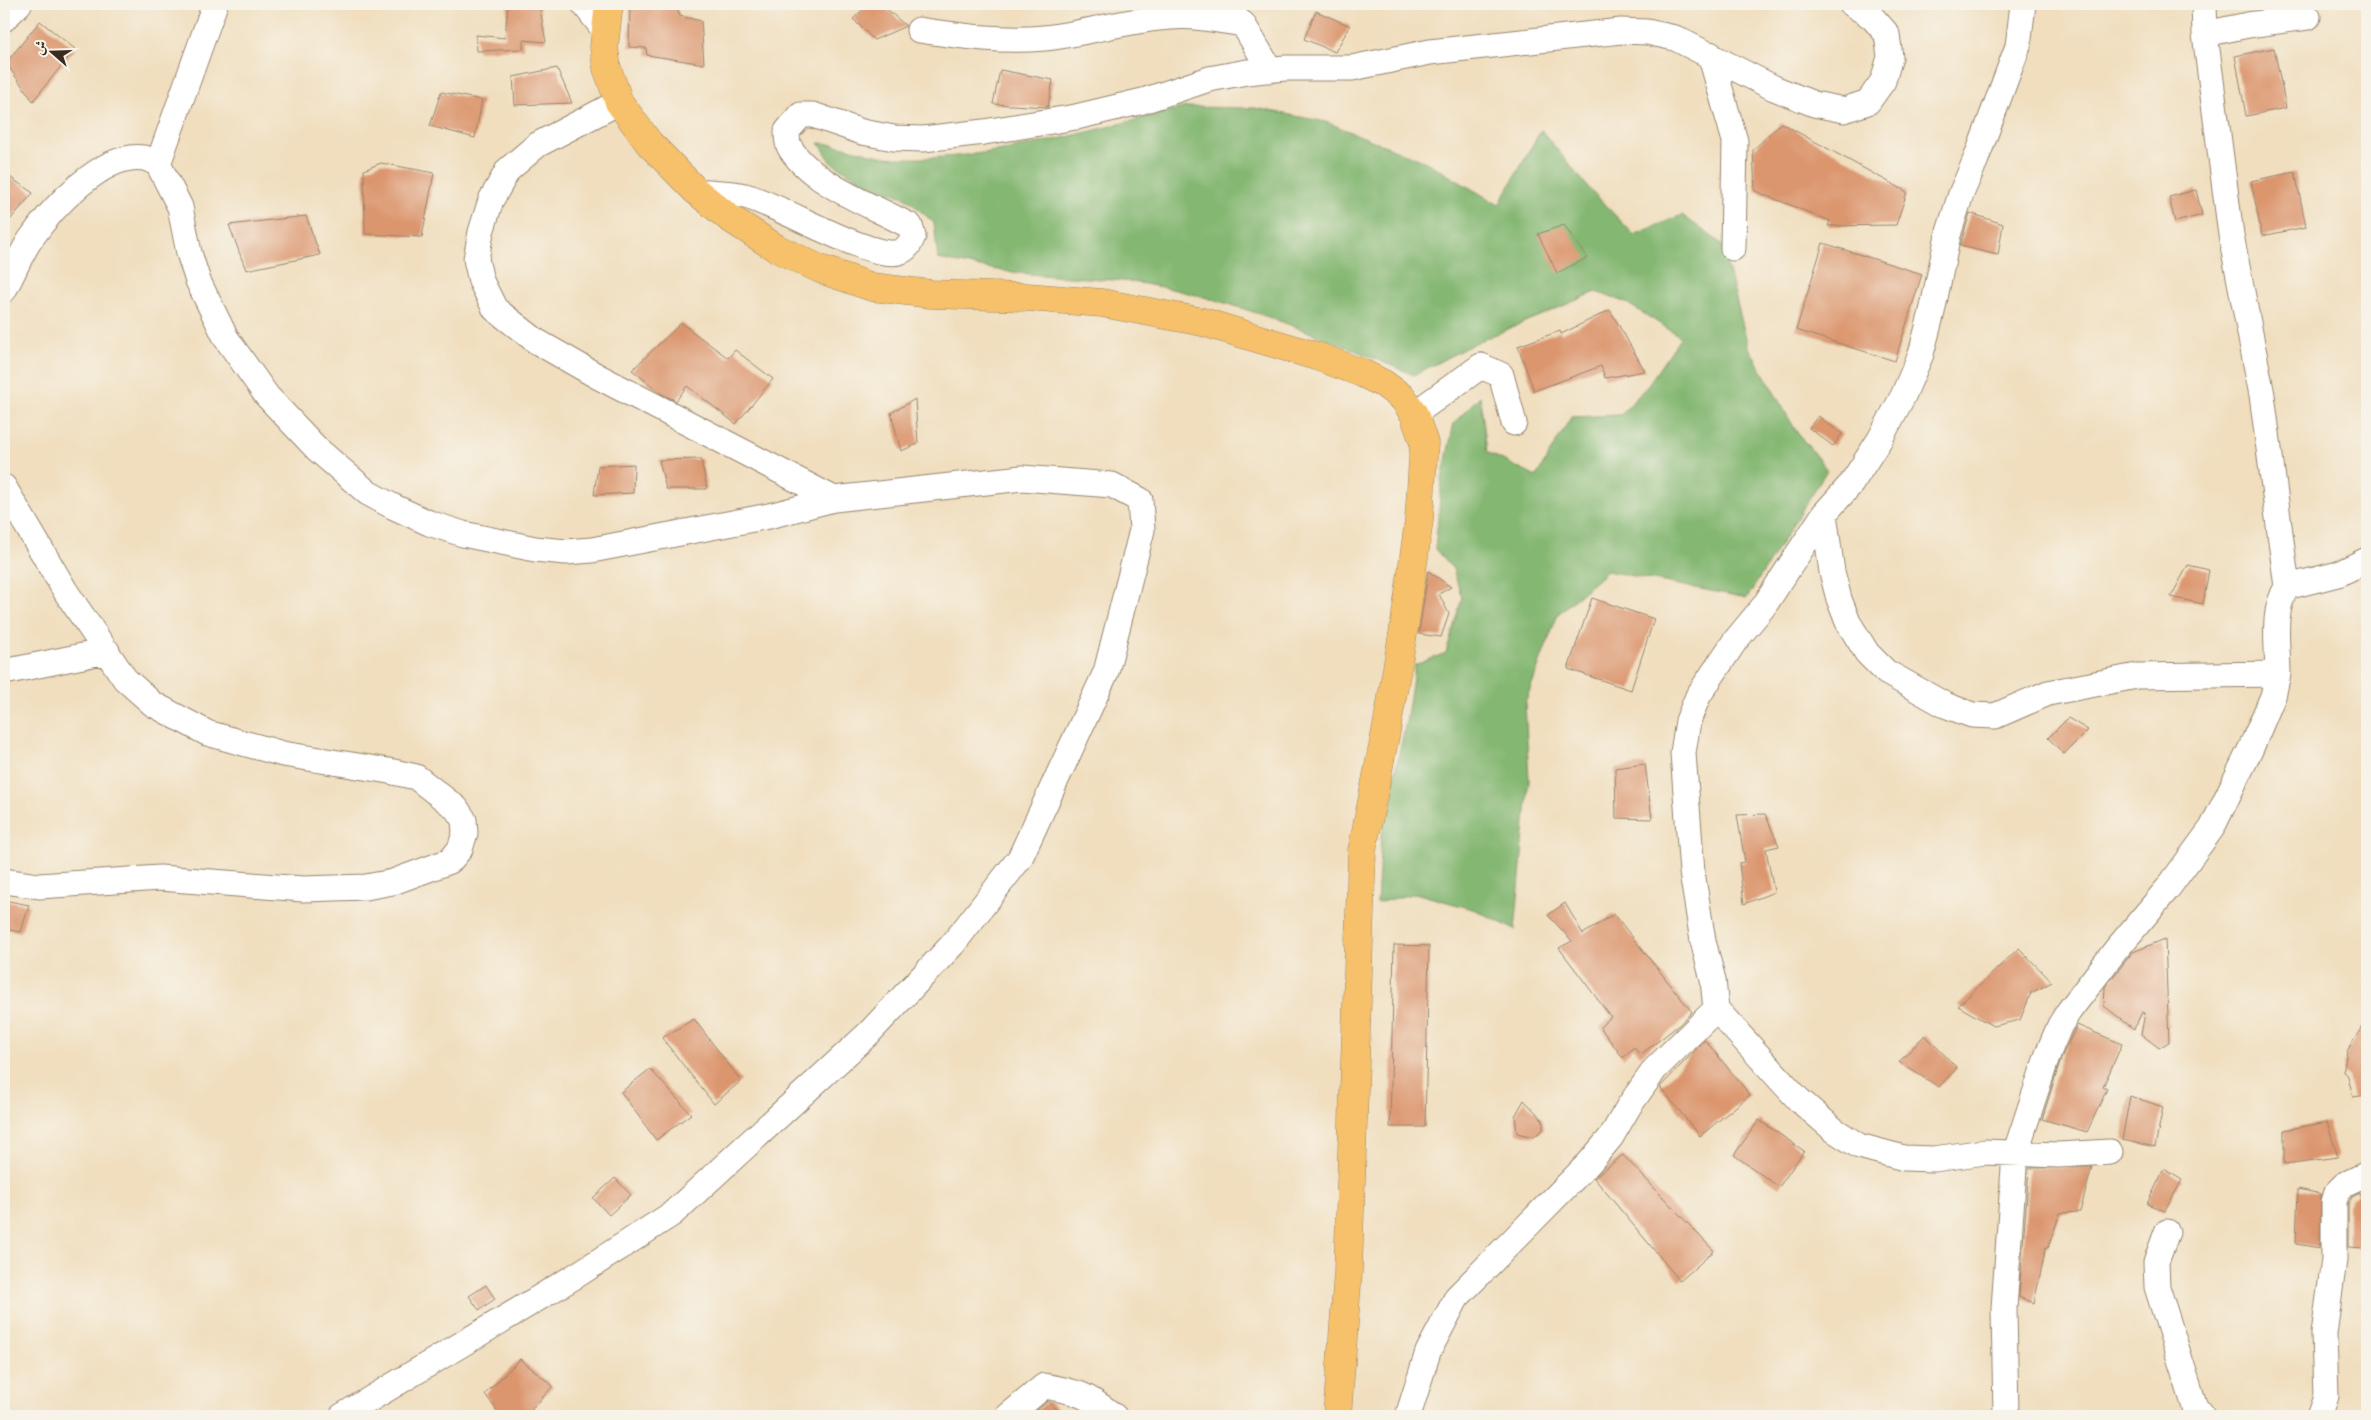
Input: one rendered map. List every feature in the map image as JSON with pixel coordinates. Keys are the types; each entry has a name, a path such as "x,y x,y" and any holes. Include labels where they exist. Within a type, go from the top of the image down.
{"main road":[{"path":"610,4 604,47 607,68 619,102 649,143 696,191 728,217 776,248 820,269 872,287 931,294 1026,297 1102,303 1202,322 1316,356 1362,373 1384,384 1403,398 1414,414 1424,443 1419,520 1405,622 1387,726 1362,851 1348,1272 1337,1416"}],"street":[{"path":"4,19 20,4"},
{"path":"158,164 215,4"},
{"path":"584,4 605,31"},
{"path":"1214,4 1243,24 1270,70"},
{"path":"696,191 745,196 854,243 879,252 898,253 909,247 913,236 910,226 828,182 795,154 788,144 787,131 801,115 822,118 862,132 894,138 923,139 984,132 1076,117 1143,101 1209,79 1246,72 1352,68 1430,52 1621,31 1647,32 1676,38 1774,88 1814,104 1844,110 1868,102 1883,81 1890,57 1887,34 1872,17 1852,4"},
{"path":"2023,4 2018,46 1961,194 1948,235 1921,354 1903,396 1880,440 1851,484 1824,514 1764,606 1736,641 1698,696 1688,721 1683,754 1692,872 1702,941 1713,980 1716,1009 1798,1099 1834,1130 1859,1146 1904,1158 1934,1159 1985,1152 2015,1154 2110,1152"},
{"path":"2006,1416 2004,1308 2015,1154 2043,1068 2060,1026 2115,951 2168,888 2212,828 2251,748 2273,696 2278,674 2277,617 2281,597 2287,587 2262,395 2231,235 2205,34 2204,4"},
{"path":"919,30 975,38 1019,39 1044,38 1169,17 1196,16 1243,24"},
{"path":"2205,34 2248,25 2308,17"},
{"path":"1710,54 1735,140 1733,248"},
{"path":"619,102 537,145 508,170 491,200 481,232 476,259 481,281 495,309 536,341 589,371 834,499"},
{"path":"4,290 30,240 69,195 100,169 124,160 144,158 158,164 180,207 189,253 198,281 226,338 267,396 317,448 368,493 392,506 429,523 463,534 534,549 566,552 592,550 769,516 834,499 1022,478 1112,486 1140,500 1142,530 1106,672 1020,858 953,944 868,1034 672,1214 578,1275 342,1416"},
{"path":"1414,414 1481,366 1501,375 1514,423"},
{"path":"4,487 66,592 126,679 153,704 207,733 284,754 389,770 416,777 456,808 464,820 465,833 460,849 450,861 393,882 366,887 303,889 160,878 39,886 4,881"},
{"path":"1824,514 1832,572 1839,599 1848,622 1866,653 1886,672 1954,708 1972,715 1995,716 2048,693 2137,676 2278,674"},
{"path":"2287,587 2338,574 2367,560"},
{"path":"4,672 107,651"},
{"path":"1408,1416 1428,1352 1457,1297 1590,1162 1611,1137 1629,1106 1655,1070 1716,1009"},
{"path":"2319,1416 2326,1396 2324,1334 2334,1260 2334,1202 2337,1192 2344,1185 2367,1174"},
{"path":"2167,1232 2156,1262 2157,1287 2195,1407 2202,1416"},
{"path":"1008,1416 1044,1386 1076,1392 1093,1399 1114,1416"}],"green space":[{"path":"1186,107 1255,108 1326,122 1426,162 1499,205 1541,130 1588,187 1634,235 1682,215 1722,244 1748,346 1796,431 1827,470 1747,598 1607,571 1558,614 1525,703 1529,780 1515,930 1476,910 1415,893 1377,903 1381,837 1406,722 1415,665 1446,653 1462,598 1453,569 1435,549 1442,479 1454,423 1480,396 1487,452 1536,477 1571,417 1621,415 1647,386 1681,337 1625,302 1596,292 1475,343 1414,375 1282,322 1248,310 1180,291 1129,282 1010,272 938,259 934,223 906,198 862,181 832,163 819,143 897,158 971,155 1079,134"}],"building":[{"path":"508,4 539,4 546,42 523,40 523,49 477,51 476,35 505,38"},
{"path":"630,4 675,4 680,16 701,21 704,64 647,55 646,48 629,47"},
{"path":"869,4 881,4 906,26 874,40 853,19"},
{"path":"1316,11 1350,26 1335,52 1304,39"},
{"path":"40,21 75,49 33,101 6,63"},
{"path":"2274,48 2286,108 2246,116 2235,56"},
{"path":"557,68 572,103 515,105 513,77"},
{"path":"1000,70 1053,80 1048,107 993,104"},
{"path":"441,92 482,100 475,138 430,126"},
{"path":"1781,123 1907,192 1896,225 1828,226 1830,221 1755,191 1753,150"},
{"path":"381,163 434,173 422,237 365,234 364,170"},
{"path":"2295,172 2306,227 2262,236 2251,181"},
{"path":"4,173 33,193 4,227"},
{"path":"2196,190 2202,215 2175,222 2169,197"},
{"path":"1970,213 2003,224 1998,255 1960,246"},
{"path":"306,216 320,255 246,270 229,225"},
{"path":"1564,225 1587,258 1557,273 1538,234"},
{"path":"1823,243 1922,274 1895,361 1796,330"},
{"path":"1610,310 1645,371 1605,378 1601,366 1534,391 1518,346 1560,331 1561,334"},
{"path":"681,323 728,358 735,350 773,379 736,424 687,386 676,401 662,394 632,370"},
{"path":"915,399 918,444 901,451 891,413"},
{"path":"1818,416 1842,434 1833,446 1809,428"},
{"path":"701,459 707,489 666,489 659,460"},
{"path":"634,464 633,493 594,495 598,466"},
{"path":"2188,565 2209,570 2203,604 2171,597"},
{"path":"1428,571 1451,587 1439,594 1449,614 1441,637 1419,634"},
{"path":"1592,598 1654,619 1631,690 1568,669"},
{"path":"2068,718 2088,730 2064,754 2048,738"},
{"path":"1645,764 1652,819 1616,818 1615,768"},
{"path":"1765,814 1779,846 1766,849 1774,892 1744,904 1739,863 1745,862 1737,815"},
{"path":"4,900 29,905 21,932 4,929"},
{"path":"1565,903 1583,934 1614,914 1692,1012 1679,1025 1640,1055 1634,1047 1623,1058 1600,1027 1611,1017 1559,948 1572,941 1548,915"},
{"path":"2165,939 2169,1042 2159,1048 2141,1034 2145,1013 2142,1012 2134,1029 2104,1006 2105,987 2133,952"},
{"path":"1394,945 1429,946 1425,1127 1390,1127"},
{"path":"2019,948 2052,982 2031,993 2020,1020 1993,1026 1958,1006"},
{"path":"694,1019 741,1081 714,1104 662,1038"},
{"path":"2367,1019 2367,1095 2353,1097 2348,1076 2343,1072 2347,1051"},
{"path":"2077,1025 2122,1044 2103,1087 2107,1089 2087,1132 2042,1119 2062,1056"},
{"path":"1925,1035 1957,1068 1939,1087 1899,1062"},
{"path":"1705,1040 1750,1095 1700,1136 1660,1087"},
{"path":"650,1069 691,1114 656,1140 621,1092"},
{"path":"2130,1096 2163,1107 2155,1147 2122,1140"},
{"path":"1524,1100 1543,1120 1543,1130 1533,1137 1517,1133 1515,1116"},
{"path":"1759,1120 1804,1151 1779,1187 1734,1155"},
{"path":"2327,1122 2338,1157 2284,1164 2284,1130"},
{"path":"1623,1155 1714,1251 1680,1281 1594,1178"},
{"path":"2092,1167 2080,1212 2060,1213 2048,1248 2046,1247 2034,1303 2019,1297 2029,1168"},
{"path":"2164,1169 2182,1180 2165,1211 2147,1204"},
{"path":"615,1178 631,1195 609,1215 593,1198"},
{"path":"2298,1189 2321,1194 2320,1248 2296,1244"},
{"path":"2360,1193 2366,1248 2348,1247 2348,1204 2352,1197"},
{"path":"486,1285 495,1299 479,1310 469,1296"},
{"path":"520,1359 553,1386 526,1416 501,1416 485,1394"},
{"path":"1048,1401 1064,1416 1030,1416"}]}
